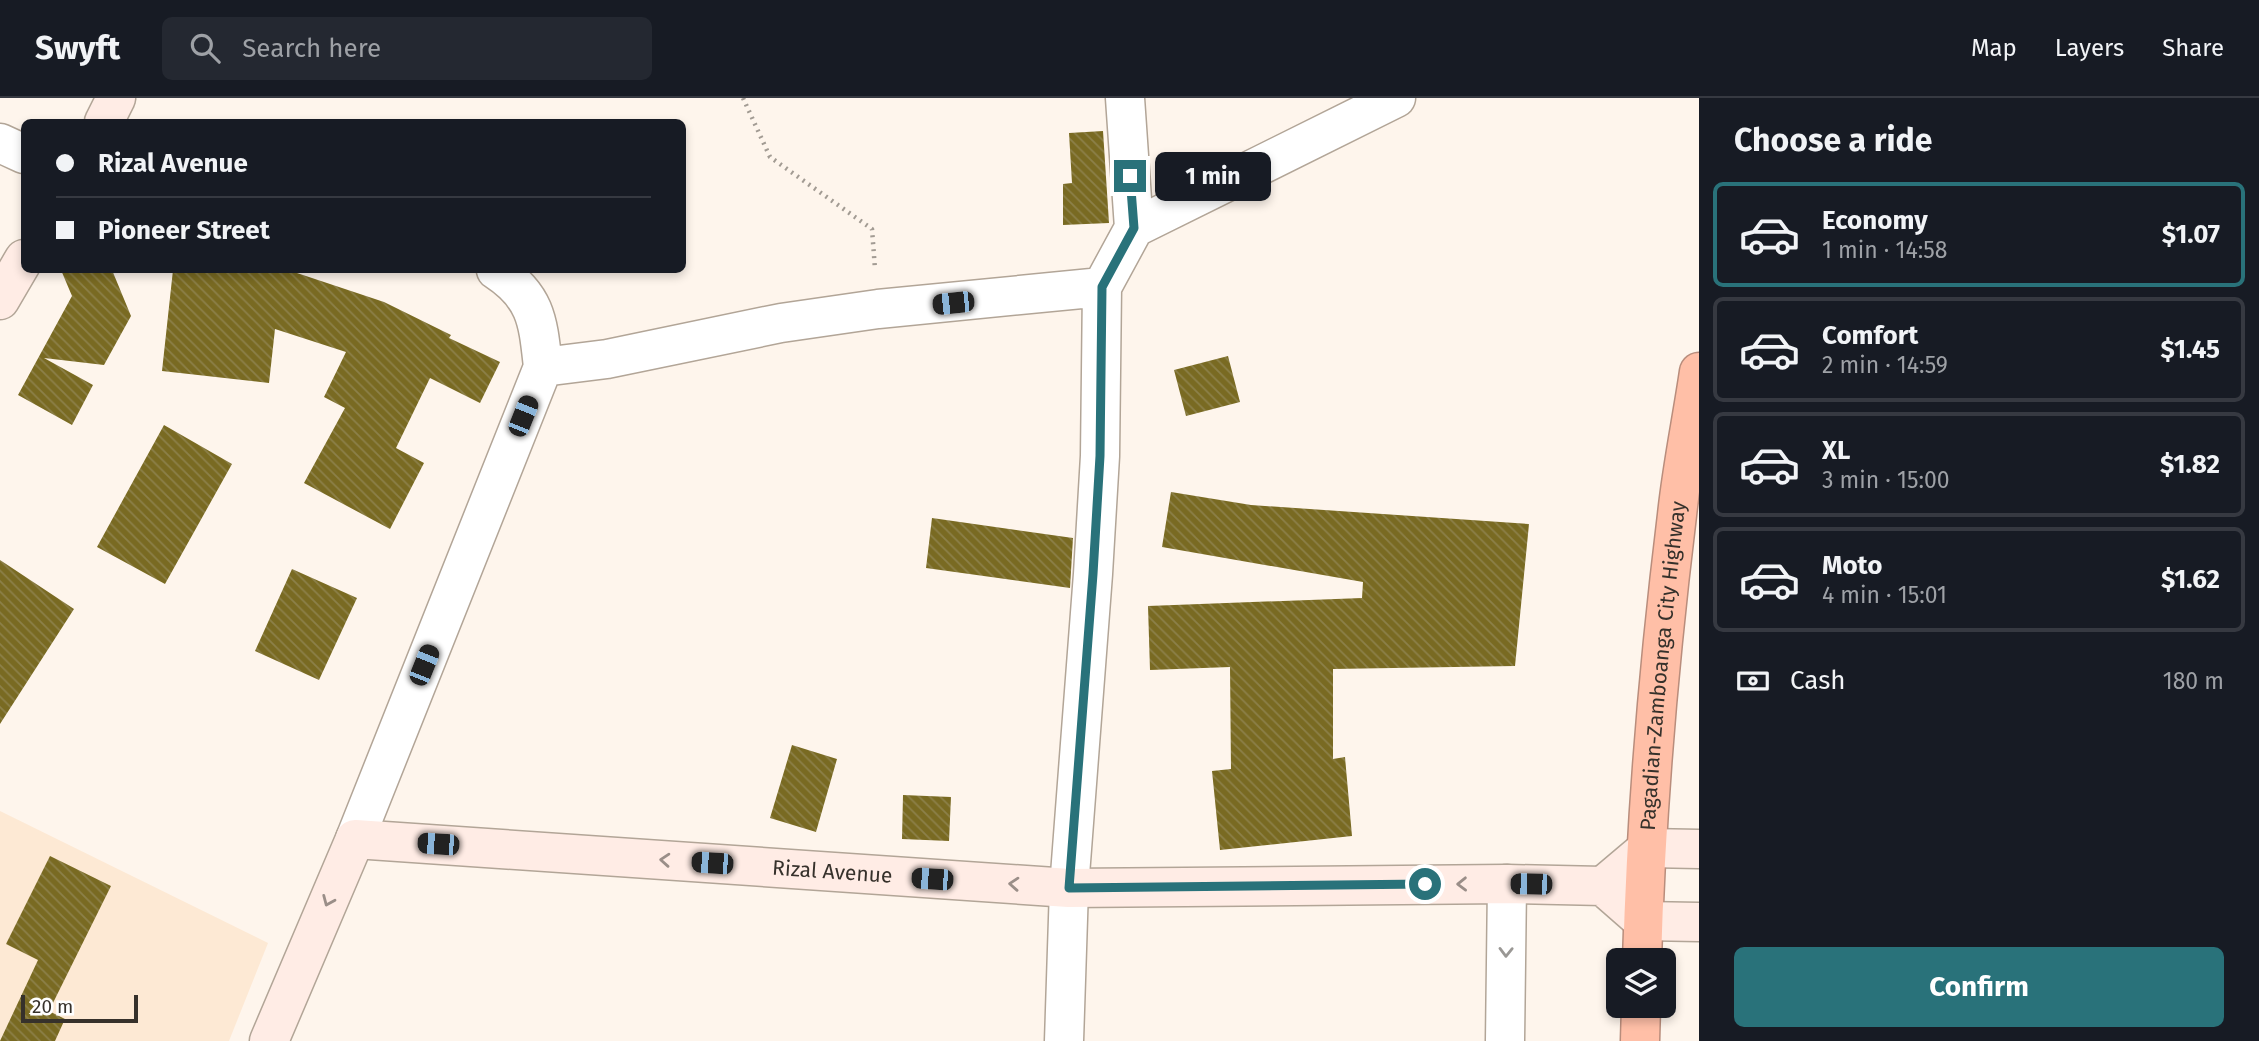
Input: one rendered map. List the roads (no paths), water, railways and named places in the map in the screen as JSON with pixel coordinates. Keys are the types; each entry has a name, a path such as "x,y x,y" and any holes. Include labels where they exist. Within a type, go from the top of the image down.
{"highway":[{"name":"Pagadian-Zamboanga City Highway","path":"1642,948 1660,665 1677,512 1699,372"},
{"path":"1640,1041 1641,1018"}],"street":[{"path":"106,119 116,98"},
{"path":"1064,1041 1069,888 1098,482 1102,287 1134,228 1125,98"},
{"path":"1134,228 1396,98"},
{"path":"0,142 21,152"},
{"path":"0,300 21,264"},
{"path":"269,1041 355,839 542,367 538,323 529,302 509,278 501,273"},
{"path":"542,367 607,359 781,323 878,309 1102,287"},
{"name":"Rizal Avenue","path":"355,839 1069,888 1507,884 1603,886"},
{"path":"1699,849 1648,848 1603,886 1643,921 1699,922"},
{"path":"1505,1041 1507,884"}]}
